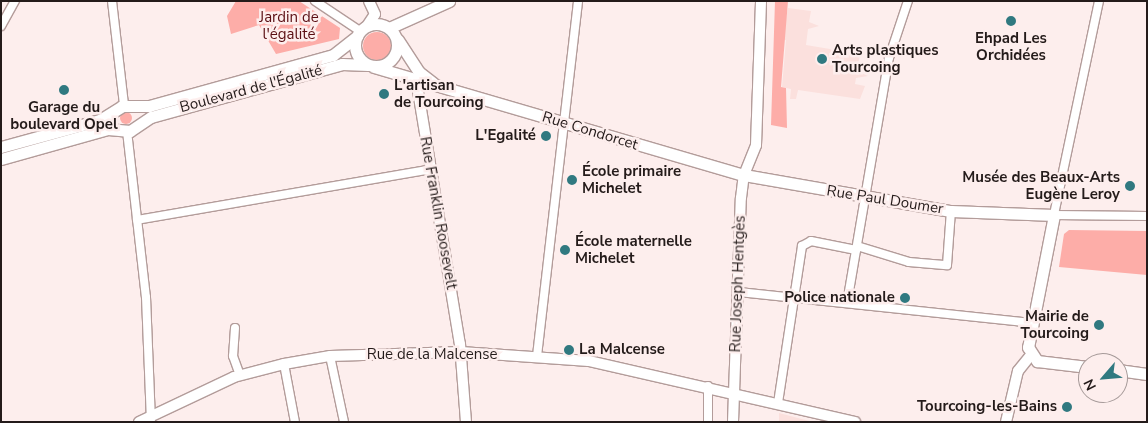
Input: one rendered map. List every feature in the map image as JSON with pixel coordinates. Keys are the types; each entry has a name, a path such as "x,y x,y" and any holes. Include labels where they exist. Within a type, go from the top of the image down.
{"main road":[{"path":"392,33 392,60 371,66 356,53 361,31 392,33 448,1"},
{"name":"Boulevard de l'Égalité","path":"1,147 100,120 123,107 149,106 333,55 361,31"},
{"path":"392,33 419,78"},
{"name":"Boulevard de l'Égalité","path":"1,159 108,129 128,129 151,117 334,66 371,66"},
{"name":"Rue Condorcet","path":"371,66 419,78 437,85 744,176"},
{"path":"123,107 138,113 128,129 113,121 123,107"},
{"name":"Rue Paul Doumer","path":"744,176 951,211 1054,215"},
{"path":"1054,215 1032,323 1031,355 1040,362 1078,366"},
{"path":"1128,371 1147,374"}],"street":[{"path":"1,26 15,1"},
{"path":"112,1 123,107"},
{"path":"315,1 361,31 375,14 369,1"},
{"path":"537,356 578,1"},
{"name":"Rue Joseph Hentgès","path":"733,422 744,176 756,145 761,1"},
{"path":"847,303 889,58 908,1"},
{"path":"1054,215 1098,1"},
{"name":"Rue Franklin Roosevelt","path":"419,78 431,169 461,352 466,422"},
{"path":"128,129 137,220 151,420"},
{"path":"137,220 431,169"},
{"path":"778,403 806,242 856,248 909,262 947,265 951,211"},
{"name":"Rue Paul Doumer","path":"1054,215 1147,216"},
{"path":"738,292 1032,323"},
{"path":"235,328 233,356 240,375"},
{"name":"Rue de la Malcense","path":"139,422 151,420 240,375 284,364 330,356 461,352 589,361 708,386 855,422"},
{"path":"1006,422 1018,371 1031,355"},
{"path":"330,356 344,422"},
{"path":"284,364 295,422"},
{"path":"708,386 708,422"}],"shaded area":[{"name":"Arts plastiques Tourcoing","path":"788,8 811,11 809,22 819,26 808,29 806,45 860,54 857,71 868,76 856,78 855,84 865,86 860,99 798,90 796,99 790,99 791,89 782,87 786,40 782,40"},
{"path":"779,413 813,422 779,422"}],"green space":[{"name":"Jardin de l'égalité","path":"236,1 299,1 340,28 339,39 276,54 259,25 231,34 227,16"},
{"path":"775,1 788,1 781,87 786,88 787,128 771,125"},
{"path":"377,32 387,36 391,46 387,56 377,60 367,56 363,46 367,36"},
{"path":"126,112 132,118 126,124 120,118"},
{"path":"1069,230 1147,231 1147,275 1059,267 1064,234"}],"place":[{"name":"Ehpad Les Orchidées","path":"1011,21"},
{"name":"Arts plastiques Tourcoing","path":"822,59"},
{"name":"Garage du boulevard Opel","path":"64,90"},
{"name":"L'artisan de Tourcoing","path":"384,94"},
{"name":"L'Egalité","path":"546,136"},
{"name":"École primaire Michelet","path":"572,180"},
{"name":"Musée des Beaux-Arts Eugène Leroy","path":"1130,186"},
{"name":"École maternelle Michelet","path":"565,250"},
{"name":"Police nationale","path":"905,298"},
{"name":"Mairie de Tourcoing","path":"1099,325"},
{"name":"La Malcense","path":"569,350"},
{"name":"Tourcoing-les-Bains","path":"1067,407"}]}
